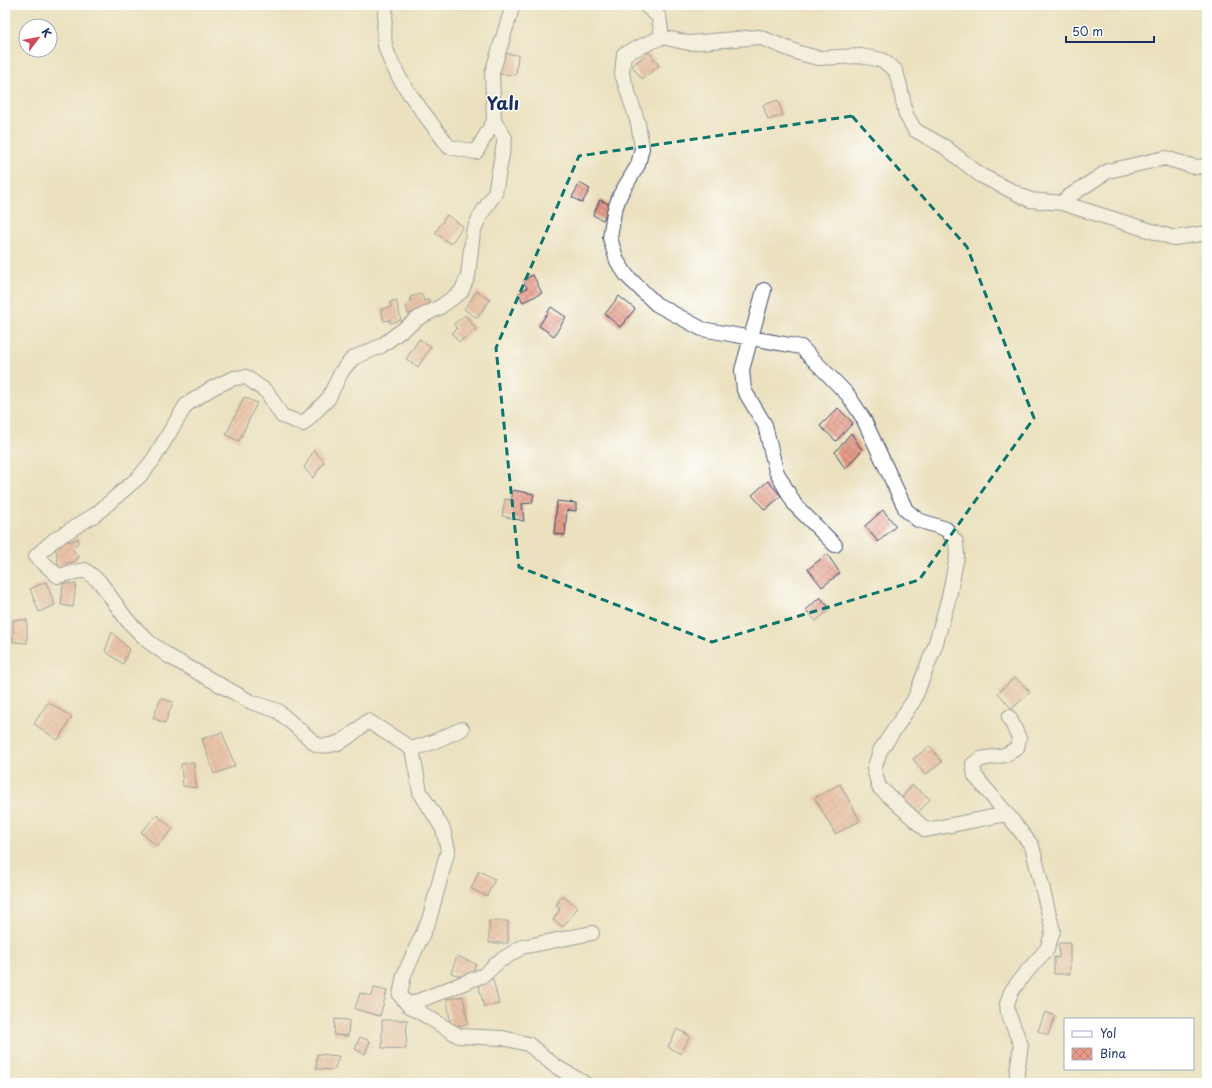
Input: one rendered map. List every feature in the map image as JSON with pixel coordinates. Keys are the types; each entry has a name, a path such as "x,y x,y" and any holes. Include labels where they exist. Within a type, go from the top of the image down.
{"street":[{"path":"386,5 385,44 390,61 410,94 449,147 476,152 494,120"},
{"path":"513,5 492,73 494,120 505,138 495,193 480,216 472,232 468,276 461,292 440,307 420,317 381,346 353,358 342,371 328,400 303,424 282,416 267,392 246,377 234,378 212,388 186,405 153,460 140,476 96,514 54,540 36,556 58,576 85,570 100,582 127,620 149,642 170,657 252,702 278,711 317,745 326,746 340,743 368,721 412,749 420,792 443,829 448,850 429,920 404,975 400,995 408,1005 459,1036 503,1038 528,1044 555,1066 584,1083"},
{"path":"645,5 659,18 662,37"},
{"path":"1007,814 926,830 879,787 874,769 880,751 914,700 935,646 949,597 957,556 956,542 946,529 918,520 906,510 863,418 848,395 800,347 702,329 656,304 626,276 617,261 610,238 614,212 620,195 638,165 642,148 638,123 622,74 624,54 662,37 689,43 759,37 799,53 818,58 862,56 882,60 895,70 900,82 906,115 915,130 945,147 980,175 1030,200 1062,203 1174,238 1207,233"},
{"path":"1062,203 1068,197 1108,171 1165,158 1195,167 1207,166"},
{"path":"764,290 742,370 744,390 765,424 776,471 795,505 835,546"},
{"path":"1009,717 1019,738 1017,748 1005,755 981,759 973,764 975,776 1032,846 1053,931 1047,949 1022,977 1012,992 1007,1004 1008,1013 1021,1045 1017,1083"},
{"path":"412,749 433,742 462,729"},
{"path":"408,1005 484,975 498,962 522,947 592,933"}],"highlighted area":[{"path":"852,116 967,247 1034,418 919,580 712,642 519,567 496,348 579,156"}],"building":[{"path":"649,52 659,66 642,79 632,66"},
{"path":"502,53 518,55 516,75 499,74"},
{"path":"778,100 783,115 768,120 763,105"},
{"path":"580,183 590,189 582,203 572,197"},
{"path":"600,200 610,205 603,220 593,215"},
{"path":"447,215 463,226 451,244 435,233"},
{"path":"533,275 542,293 523,302 518,293 527,288 523,280"},
{"path":"477,291 490,300 477,318 464,309"},
{"path":"422,294 424,301 429,299 431,309 408,314 406,305 411,301 410,297"},
{"path":"619,296 635,309 620,327 605,314"},
{"path":"396,300 401,320 390,323 390,320 384,321 381,309 391,307 390,302"},
{"path":"551,307 566,317 554,336 539,326"},
{"path":"465,315 476,329 459,342 452,333 457,329 454,324"},
{"path":"419,339 431,346 418,367 406,359"},
{"path":"244,397 257,403 239,441 226,435"},
{"path":"838,408 853,423 836,441 820,426"},
{"path":"851,433 862,450 845,469 835,452"},
{"path":"314,450 324,462 313,478 304,468"},
{"path":"768,481 781,496 765,510 752,495"},
{"path":"513,490 534,494 532,503 522,504 524,521 502,516 505,499 511,500"},
{"path":"557,501 576,503 576,511 567,510 565,535 554,534"},
{"path":"883,510 896,526 878,542 865,526"},
{"path":"63,536 69,542 78,538 79,542 72,548 79,557 74,562 66,563 67,570 59,571 56,550 53,547"},
{"path":"827,554 840,573 822,587 808,569"},
{"path":"46,582 55,605 39,612 30,589"},
{"path":"63,583 76,584 73,607 61,605"},
{"path":"820,597 830,609 816,621 806,610"},
{"path":"13,620 27,620 27,643 13,642"},
{"path":"112,632 129,649 123,664 105,651"},
{"path":"1015,677 1030,692 1012,709 998,693"},
{"path":"161,698 173,702 165,723 153,718"},
{"path":"48,702 72,717 58,740 34,724"},
{"path":"222,732 235,766 214,774 202,739"},
{"path":"930,746 942,762 925,775 913,759"},
{"path":"194,763 196,788 183,786 181,764"},
{"path":"840,784 860,821 835,834 815,798"},
{"path":"912,785 930,799 918,813 901,799"},
{"path":"157,815 173,829 157,846 141,832"},
{"path":"479,871 495,879 487,896 471,889"},
{"path":"562,896 578,907 563,927 553,920 560,909 556,906"},
{"path":"489,921 508,921 508,943 489,943"},
{"path":"1059,943 1070,943 1070,974 1054,974 1054,957 1059,958"},
{"path":"457,956 476,964 470,980 451,973"},
{"path":"493,979 499,1004 484,1007 478,982"},
{"path":"374,988 387,991 380,1016 355,1009 360,993 372,996"},
{"path":"463,996 468,1024 451,1027 447,999"},
{"path":"1045,1012 1055,1016 1048,1035 1038,1031"},
{"path":"335,1019 349,1020 348,1036 334,1035"},
{"path":"382,1020 407,1020 406,1049 382,1048"},
{"path":"677,1029 690,1036 681,1054 668,1047"},
{"path":"360,1037 370,1041 365,1054 355,1049"},
{"path":"317,1054 339,1056 334,1070 316,1069"},
{"path":"277,1081 303,1081 303,1083 277,1083"}],"district":[{"name":"Yalı","path":"503,104"}]}
